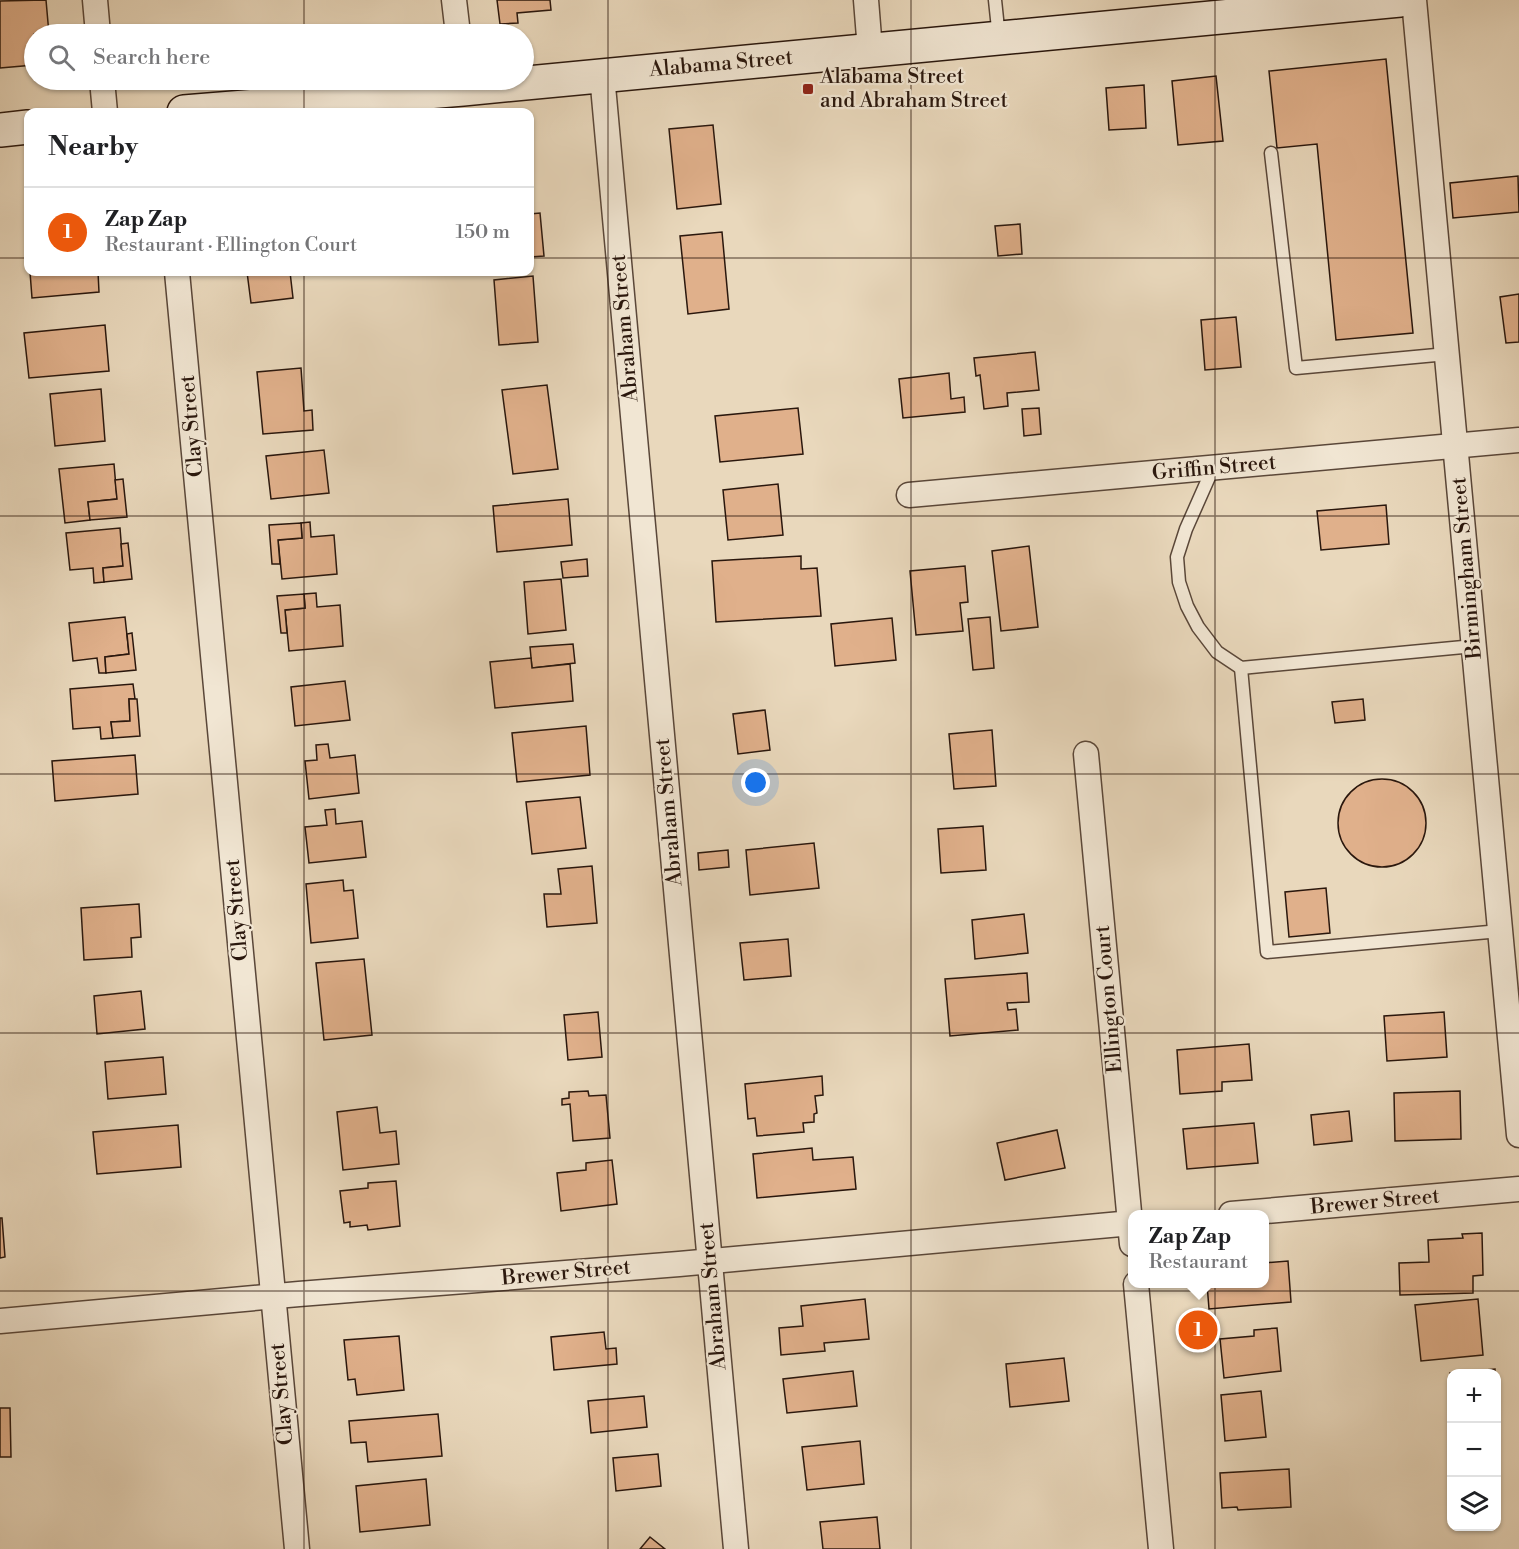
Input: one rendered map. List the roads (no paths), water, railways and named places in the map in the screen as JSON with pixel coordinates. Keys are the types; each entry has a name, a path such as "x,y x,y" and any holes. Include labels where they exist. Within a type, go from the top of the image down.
{"street":[{"path":"95,0 97,24"},
{"path":"454,0 457,24"},
{"path":"866,0 870,50"},
{"name":"Alabama Street","path":"534,79 999,39 1400,0"},
{"name":"Birmingham Street","path":"1414,0 1519,1135"},
{"name":"Abraham Street","path":"602,75 736,1549"},
{"path":"103,90 105,108"},
{"name":"Alabama Street","path":"224,108 402,90"},
{"path":"0,129 24,127"},
{"name":"Clay Street","path":"177,276 297,1549"},
{"name":"Griffin Street","path":"909,495 1519,440"},
{"name":"Ellington Court","path":"1086,754 1129,1210"},
{"name":"Brewer Street","path":"1269,1211 1519,1188"},
{"name":"Brewer Street","path":"0,1321 273,1296 1128,1230"},
{"path":"1136,1288 1161,1549"}],"lane":[{"path":"995,0 999,39"},
{"path":"1271,153 1296,368 1447,354"},
{"path":"1213,468 1186,529 1177,557 1179,582 1187,606 1217,652 1241,668 1474,646"},
{"path":"1241,668 1267,952 1500,931"}],"place":[{"name":"Alabama Street and Abraham Street","path":"808,89"},
{"name":"Zap Zap","path":"1198,1330"}]}
